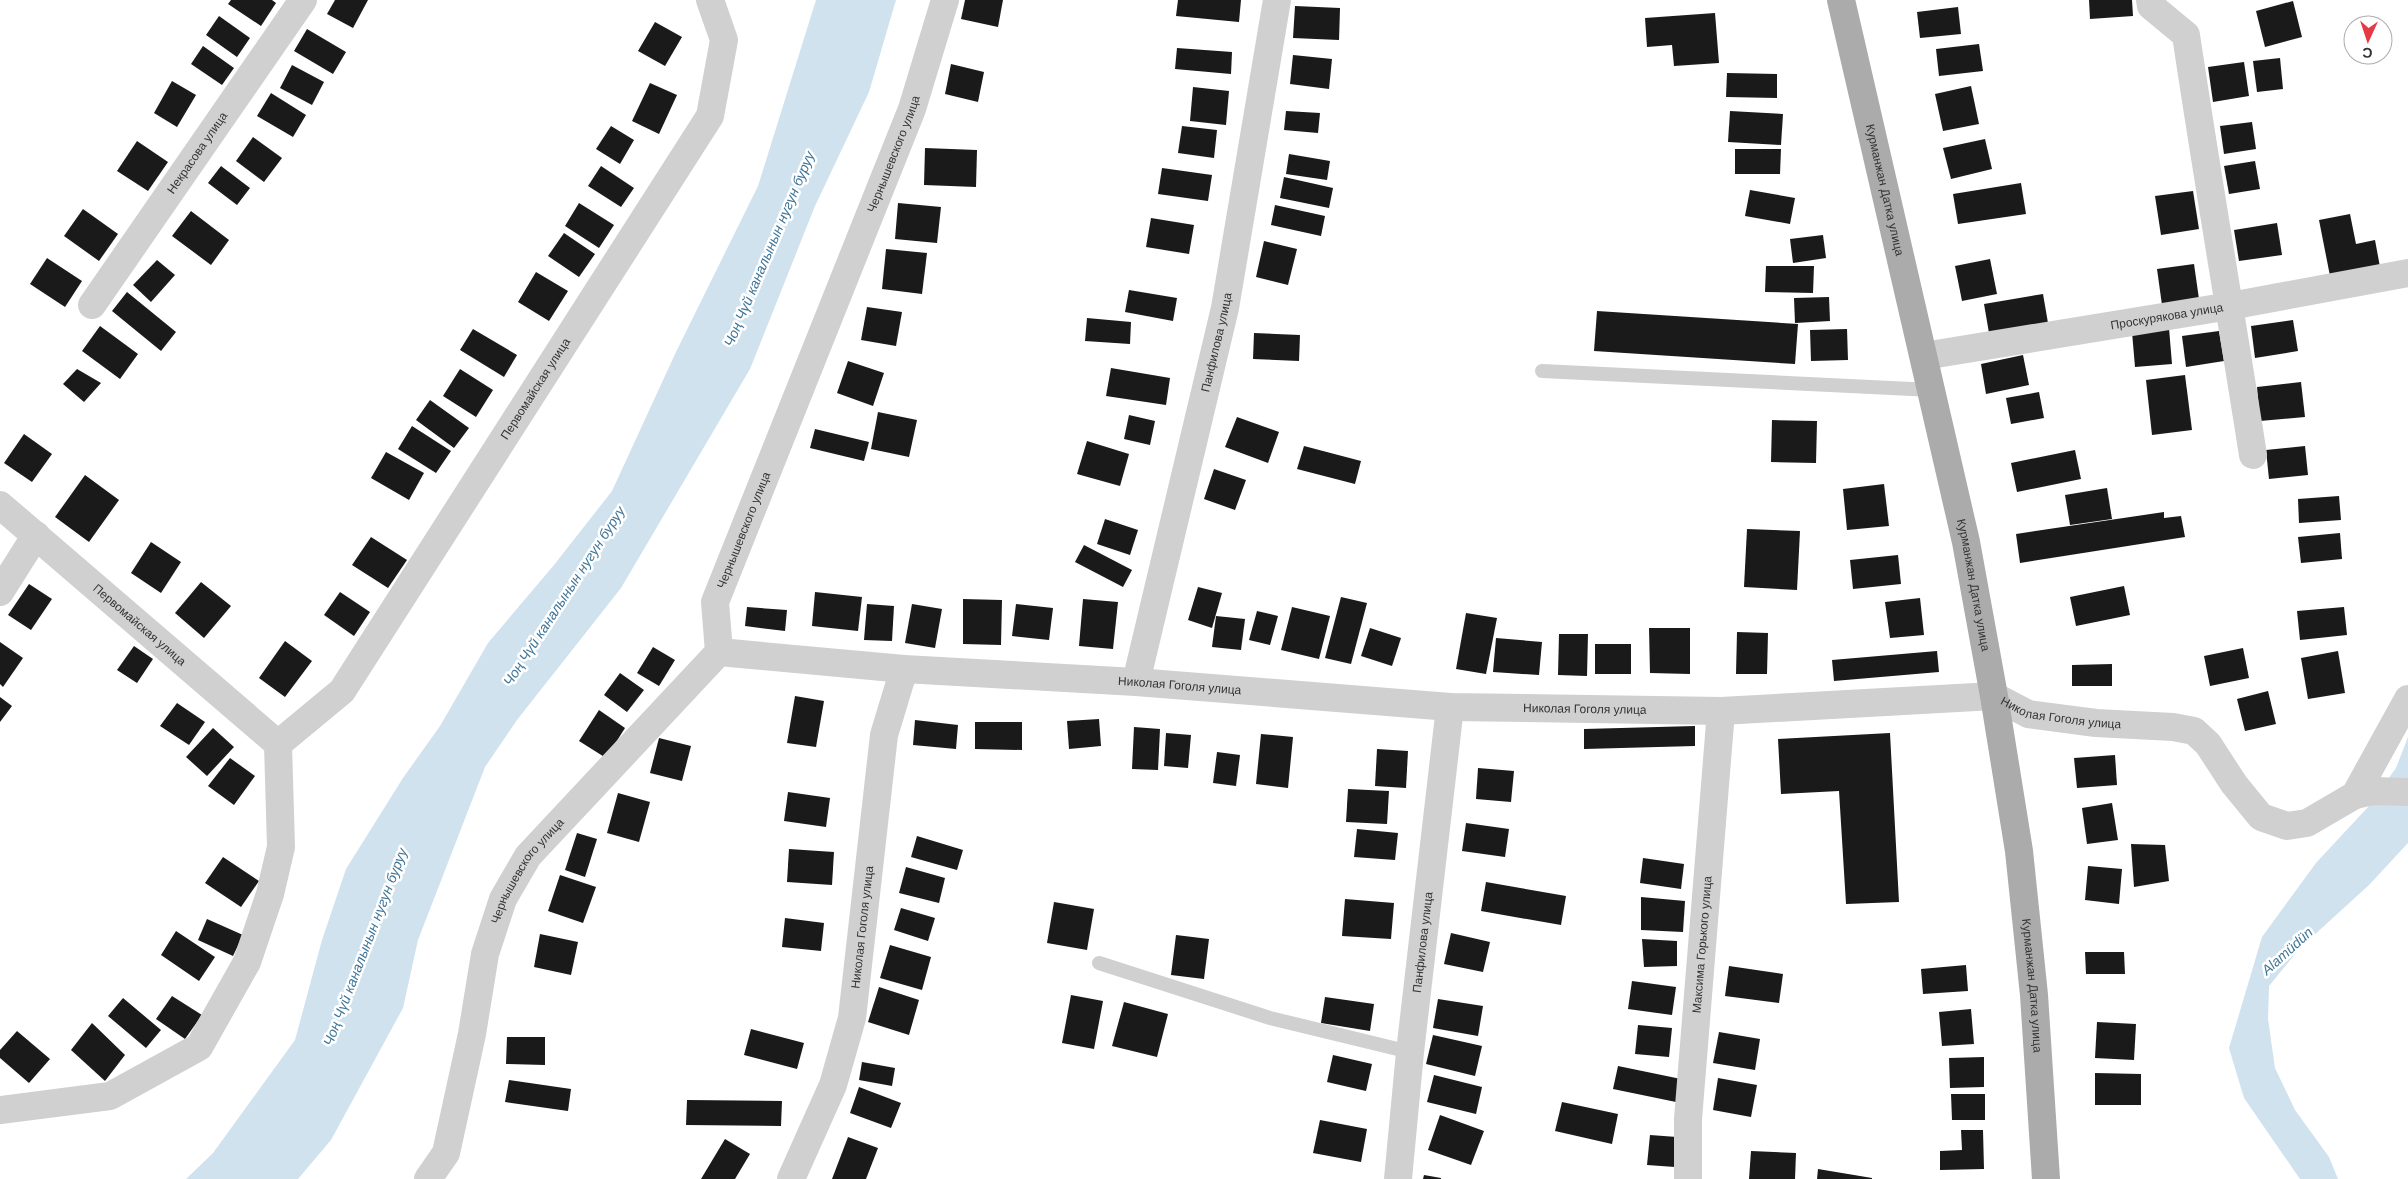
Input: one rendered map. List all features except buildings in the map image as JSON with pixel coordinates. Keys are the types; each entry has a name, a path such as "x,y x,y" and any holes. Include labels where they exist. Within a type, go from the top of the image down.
{"main road":[{"name":"Курманжан Датка улица","path":"1841,0 1966,542 1994,696 2019,851 2034,995 2046,1179"}],"street":[{"name":"Некрасова улица","path":"92,305 303,0"},
{"name":"Первомайская улица","path":"0,505 278,744 342,692 710,116 724,40 710,0"},
{"name":"Чернышевского улица","path":"428,1179 446,1152 472,1034 486,954 503,899 528,856 719,652 714,602 912,109 944,0"},
{"name":"Панфилова улица","path":"1136,682 1225,308 1277,0"},
{"path":"2150,0 2151,6 2186,35 2216,236 2230,306 2253,455"},
{"name":"Проскурякова улица","path":"1924,356 2230,306 2408,273"},
{"path":"0,592 36,535"},
{"name":"Николая Гоголя улица","path":"719,652 904,669 1136,682 1450,707 1721,711 1994,696 2028,714 2096,723 2173,727 2194,731 2208,744 2234,784 2261,817 2287,826 2307,823 2364,793"},
{"name":"Николая Гоголя улица","path":"791,1179 833,1085 852,1018 884,735 904,669"},
{"path":"2408,699 2364,793 2408,792"},
{"name":"Панфилова улица","path":"1398,1179 1410,1052 1450,707"},
{"name":"Максима Горького улица","path":"1688,1179 1688,1118 1721,711"},
{"path":"0,1110 110,1096 199,1047 247,962 270,894 281,847 278,744"}],"lane":[{"path":"1542,370 1932,390"},
{"path":"1099,963 1270,1018 1410,1052"}],"water":[{"name":"Чоң Чүй каналынын нугун буруу","path":"816,0 896,0 869,92 815,206 750,369 621,588 517,720 485,767 418,940 403,1008 331,1140 298,1179 186,1179 213,1153 295,1040 322,940 346,869 403,778 440,726 488,643 554,565 612,491 676,352 758,186"},
{"name":"Alamüdün","path":"2408,737 2408,843 2369,885 2300,948 2269,986 2268,1019 2275,1068 2295,1110 2329,1157 2338,1179 2300,1179 2244,1098 2229,1048 2262,937 2316,863 2368,807 2396,768"}]}
